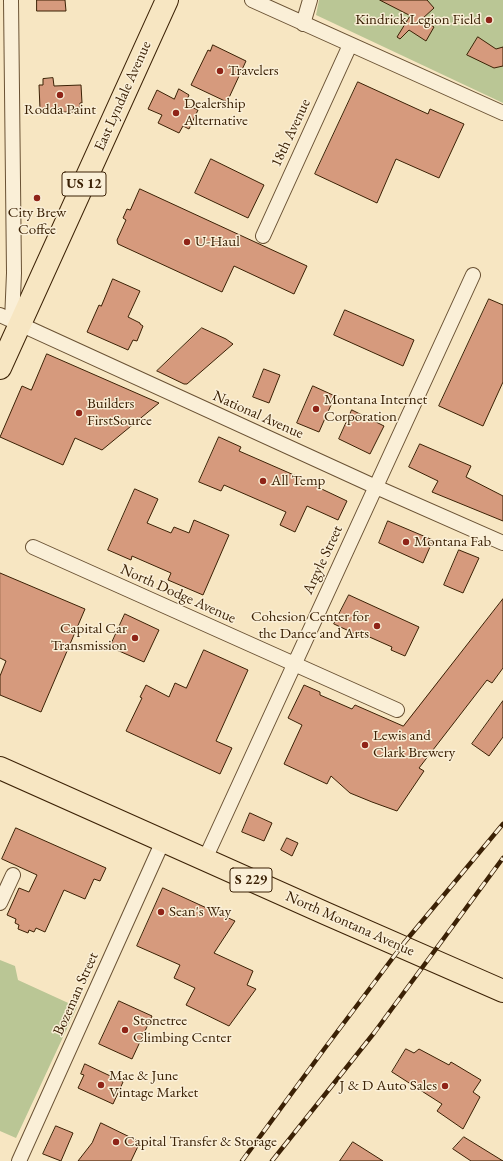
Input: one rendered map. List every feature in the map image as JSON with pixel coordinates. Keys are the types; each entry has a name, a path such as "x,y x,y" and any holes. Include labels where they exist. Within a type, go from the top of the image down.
{"main road":[{"name":"East Lyndale Avenue","path":"0,368 11,320 167,0"},
{"name":"North Montana Avenue","path":"0,768 503,991"}],"street":[{"path":"11,0 14,273 11,320"},
{"path":"252,0 503,113"},
{"path":"303,24 310,0"},
{"name":"18th Avenue","path":"263,236 350,45"},
{"name":"Argyle Street","path":"205,859 473,275"},
{"name":"National Avenue","path":"11,320 376,487 503,543"},
{"name":"North Dodge Avenue","path":"33,547 397,710"},
{"name":"Bozeman Street","path":"19,1161 164,841"},
{"path":"0,903 13,875"}],"green space":[{"path":"319,0 503,0 503,103 316,15"},
{"path":"0,960 15,966 18,980 77,1007 16,1138 0,1131"}],"building":[{"path":"37,0 65,0 66,11 37,11"},
{"path":"380,0 427,0 434,8 422,19 434,27 426,41 409,30 400,39 397,37 410,16"},
{"path":"478,37 496,49 503,47 503,66 494,68 467,55"},
{"name":"Travelers","path":"213,45 246,61 227,102 191,85 208,50 210,51"},
{"name":"Rodda Paint","path":"53,78 54,86 81,85 82,103 80,103 80,112 61,112 61,108 40,109 39,85 43,85 43,79"},
{"path":"358,82 428,114 430,109 464,124 439,178 396,159 377,203 315,174"},
{"name":"Dealership Alternative","path":"179,89 189,95 185,104 198,110 189,129 183,126 179,133 158,123 162,115 148,109 157,90 174,99"},
{"path":"211,159 264,185 248,218 195,193"},
{"name":"U-Haul","path":"140,189 307,266 294,294 234,266 222,292 118,244 117,240 126,220 123,218 127,209 130,210"},
{"path":"113,279 140,291 128,317 143,326 137,341 133,340 128,350 87,332"},
{"path":"489,299 503,305 503,382 483,426 439,406"},
{"path":"345,310 414,340 403,366 334,335"},
{"path":"202,328 226,339 233,344 187,384 157,371"},
{"name":"Builders FirstSource","path":"47,354 159,403 102,450 75,438 63,465 0,437 22,386 31,390"},
{"path":"264,369 280,375 269,403 253,397"},
{"name":"Montana Internet Corporation","path":"313,386 335,396 319,432 297,423"},
{"path":"352,410 384,426 370,454 339,439"},
{"path":"219,437 241,447 239,451 310,482 309,483 347,501 338,520 307,506 295,532 280,525 286,512 224,485 221,491 199,482"},
{"path":"420,444 471,466 466,477 503,496 503,521 432,492 438,481 409,467"},
{"path":"135,489 158,499 147,523 171,533 174,527 189,533 194,520 229,535 203,595 168,580 171,573 132,556 131,560 108,550"},
{"name":"Montana Fab","path":"388,521 433,540 423,563 379,543"},
{"path":"459,550 479,558 463,593 444,585"},
{"path":"0,573 85,609 41,712 0,695 0,676 6,661 0,658"},
{"name":"Cohesion Center for the Dance and Arts","path":"349,595 419,627 405,656 391,650 392,647 365,635 364,638 334,624"},
{"name":"Lewis and Clark Brewery","path":"503,599 503,668 492,683 487,680 419,768 424,771 397,811 350,793 331,776 327,784 284,764 302,725 288,718 304,685 320,692 320,695 352,709 355,705 403,726"},
{"name":"Capital Car Transmission","path":"125,614 159,630 144,662 110,647"},
{"path":"204,650 248,670 216,741 232,748 220,774 126,731 142,698 140,697 146,685 169,697 175,683 186,688"},
{"path":"503,701 503,737 489,756 472,744"},
{"path":"250,813 272,823 264,841 242,832"},
{"path":"16,828 106,868 100,881 94,879 85,899 64,890 45,932 36,928 34,932 29,930 28,933 18,929 19,925 15,923 16,919 7,915 19,888 29,892 37,875 2,859"},
{"path":"287,838 298,843 292,856 281,850"},
{"path":"163,888 235,921 214,953 253,971 247,985 256,989 229,1026 186,1005 195,988 174,978 180,965 137,946"},
{"name":"Stonetree Climbing Center","path":"119,1001 152,1016 132,1059 99,1044"},
{"name":"J & D Auto Sales","path":"406,1049 414,1053 419,1049 449,1065 451,1062 481,1080 473,1092 480,1097 463,1129 437,1111 442,1104 392,1072"},
{"name":"Mae & June Vintage Market","path":"85,1064 123,1082 113,1104 78,1088 84,1075 81,1074"},
{"name":"Capital Transfer & Storage","path":"101,1123 140,1142 131,1161 78,1161 92,1143"},
{"path":"56,1126 73,1133 61,1161 43,1154"},
{"path":"464,1137 503,1161 471,1161 453,1149"},
{"path":"353,1142 383,1161 340,1161"}],"railway":[{"path":"242,1161 404,943 503,824"},
{"path":"272,1161 374,1033 503,858"}],"place":[{"name":"Kindrick Legion Field","path":"489,20"},
{"name":"Travelers","path":"220,71"},
{"name":"Rodda Paint","path":"60,95"},
{"name":"Dealership Alternative","path":"176,113"},
{"name":"City Brew Coffee","path":"37,198"},
{"name":"U-Haul","path":"187,242"},
{"name":"Montana Internet Corporation","path":"316,409"},
{"name":"Builders FirstSource","path":"79,413"},
{"name":"All Temp","path":"263,481"},
{"name":"Montana Fab","path":"406,542"},
{"name":"Cohesion Center for the Dance and Arts","path":"377,626"},
{"name":"Capital Car Transmission","path":"135,638"},
{"name":"Lewis and Clark Brewery","path":"365,745"},
{"name":"Sean's Way","path":"161,912"},
{"name":"Stonetree Climbing Center","path":"125,1030"},
{"name":"Mae & June Vintage Market","path":"101,1085"},
{"name":"J & D Auto Sales","path":"445,1086"},
{"name":"Capital Transfer & Storage","path":"116,1142"}]}
